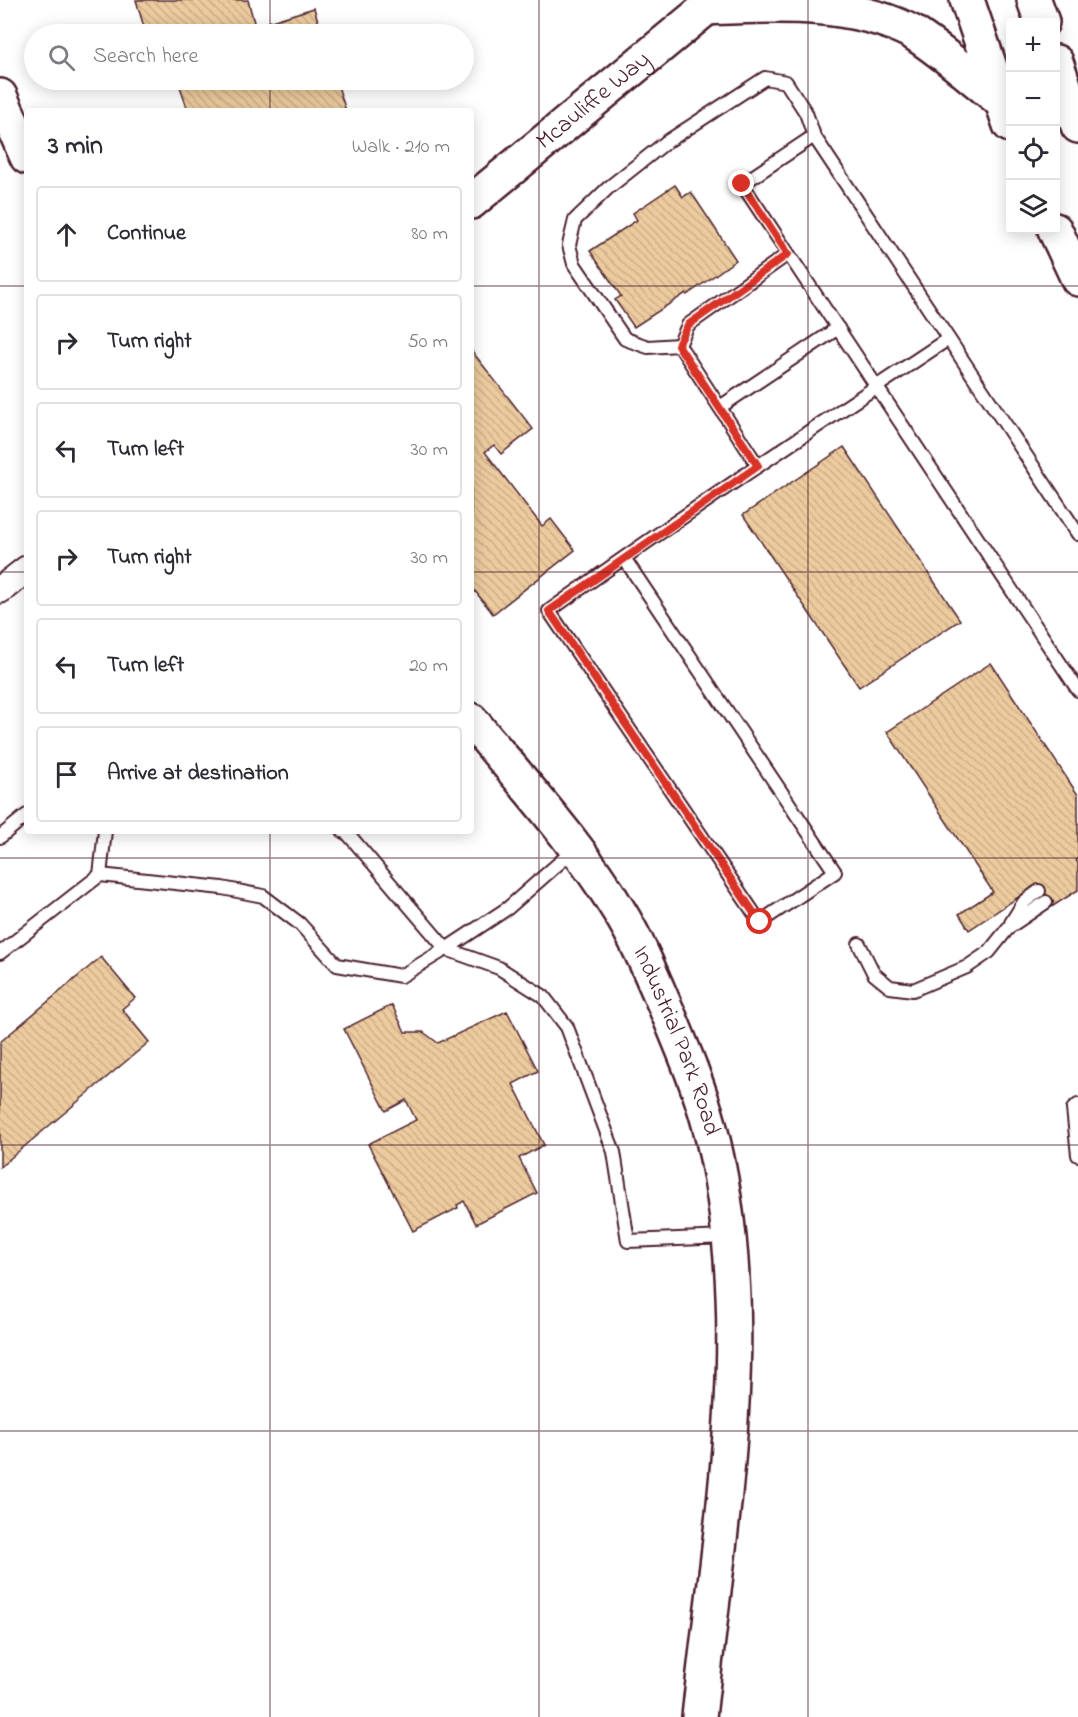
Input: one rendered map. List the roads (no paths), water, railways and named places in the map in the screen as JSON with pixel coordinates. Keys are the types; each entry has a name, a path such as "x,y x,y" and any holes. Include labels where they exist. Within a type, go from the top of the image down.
{"street":[{"path":"967,0 1005,112"},
{"path":"1034,0 1041,18"},
{"path":"711,4 843,6 873,14 911,32 1005,112"},
{"name":"Mcauliffe Way","path":"474,200 711,4"},
{"path":"1059,72 1078,126"},
{"path":"0,96 24,150"},
{"path":"1057,234 1078,279"},
{"path":"0,590 24,570"},
{"name":"Industrial Park Road","path":"474,724 575,849 620,912 654,980 680,1042 709,1124 727,1215 733,1310 732,1415 699,1717"}],"lane":[{"path":"678,345 648,347 625,339 574,264 569,245 575,220 608,188 665,143 765,78 786,82 806,113 814,136 1078,534"},
{"path":"814,136 742,184 1078,690"},
{"path":"678,345 688,325 788,254"},
{"path":"720,407 838,328"},
{"path":"624,558 835,872 760,922 549,611 624,558 758,466 948,339"},
{"path":"678,345 758,466"},
{"path":"0,837 24,817"},
{"path":"100,875 105,834"},
{"path":"348,834 446,949 508,974 543,996 567,1027 614,1152 628,1241 728,1237"},
{"path":"0,953 100,875 222,888 263,896 300,924 337,965 401,976 508,908 575,849"},
{"path":"859,944 874,974 882,981 890,987 913,990 967,967 989,952 1009,927 1024,902 1039,891"},
{"path":"1009,927 1046,902"},
{"path":"1078,1106 1073,1109 1078,1155"}]}
